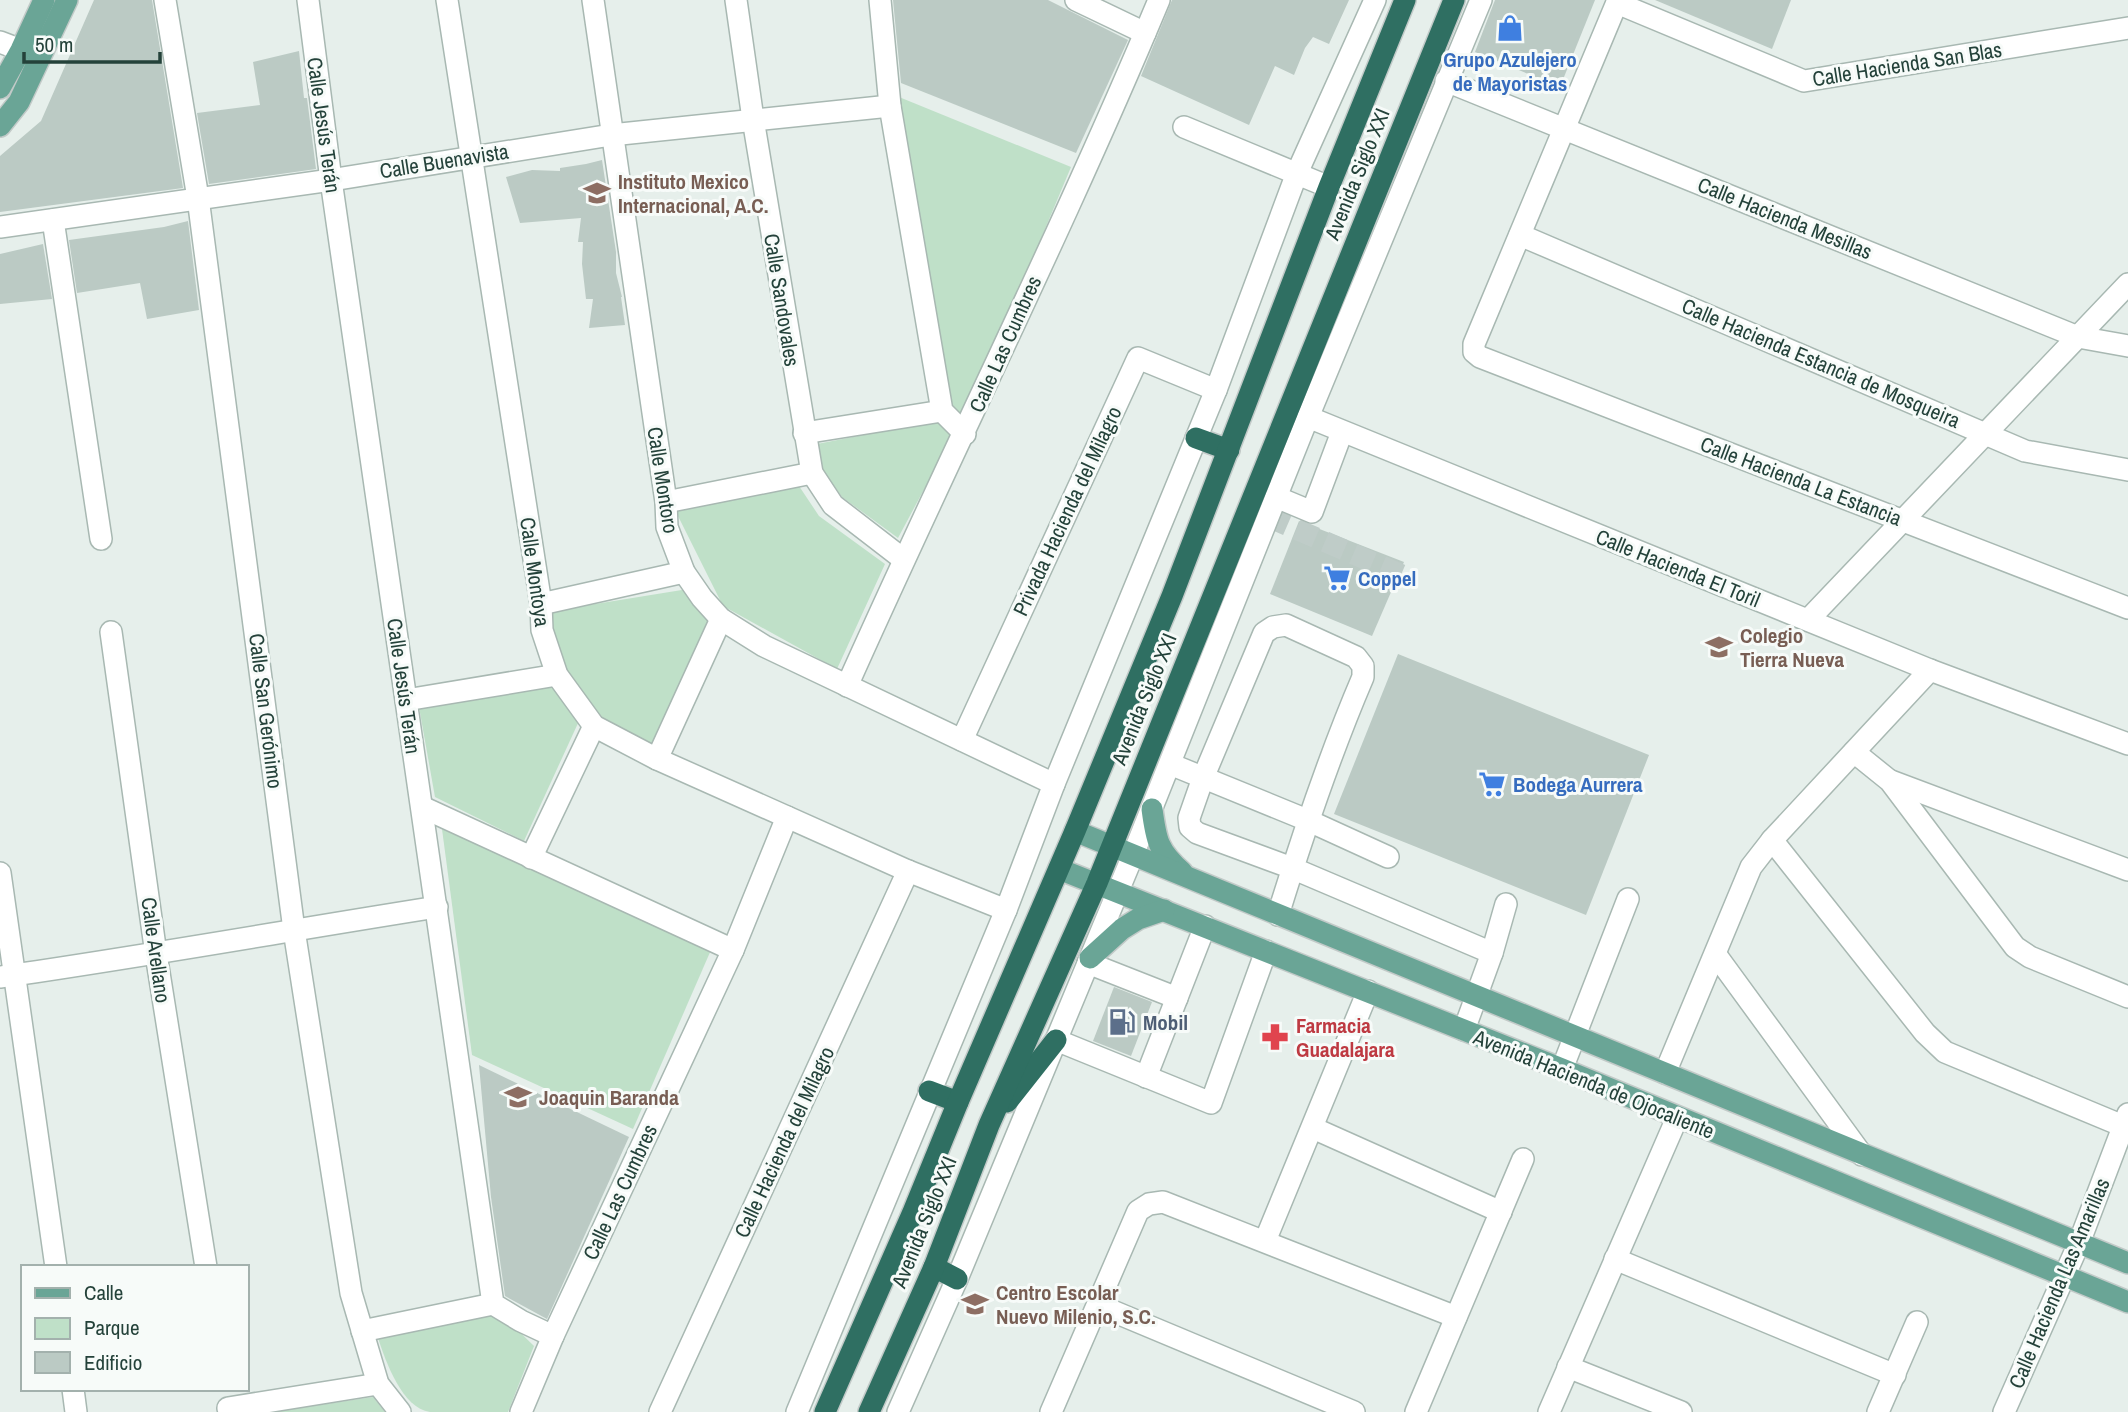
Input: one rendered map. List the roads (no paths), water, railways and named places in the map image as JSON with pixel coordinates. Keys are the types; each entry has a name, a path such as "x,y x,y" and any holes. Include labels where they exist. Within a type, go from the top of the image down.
{"highway":[{"name":"Avenida Siglo XXI","path":"825,1412 1059,869 1172,596 1329,187 1405,0"},
{"name":"Avenida Siglo XXI","path":"869,1412 934,1267 989,1125 1097,883 1454,0"},
{"path":"1196,438 1229,450"},
{"path":"989,1125 1056,1040"},
{"path":"929,1091 958,1102"},
{"path":"934,1267 957,1279"}],"main road":[{"path":"0,88 44,0"},
{"path":"0,126 19,102 67,0"},
{"path":"1152,809 1161,849 1172,863 1192,880"},
{"name":"Avenida Hacienda de Ojocaliente","path":"1075,831 2128,1263"},
{"name":"Avenida Hacienda de Ojocaliente","path":"1059,869 1562,1069 2128,1302"},
{"path":"1089,961 1122,929 1138,919 1164,910"}],"street":[{"name":"Calle San Gerónimo","path":"165,0 198,198 294,929 351,1293 378,1384 400,1412"},
{"name":"Calle Jesús Terán","path":"308,0 331,180 493,1304"},
{"name":"Calle Montoya","path":"447,0 541,604 542,630 557,675 594,726 657,759 908,871 1006,910"},
{"name":"Calle Montoro","path":"593,0 666,502 667,527 684,572 721,619 764,646 1054,784"},
{"name":"Calle Sandovales","path":"736,0 812,473 833,505 903,559"},
{"path":"880,0 890,106 942,411 964,434"},
{"path":"1076,0 1145,33"},
{"name":"Calle Las Cumbres","path":"847,686 903,559 964,434 1159,0"},
{"path":"797,1412 1006,910 1054,784 1216,390 1297,173 1375,0"},
{"path":"898,1412 957,1279 1118,892 1308,417 1481,0"},
{"path":"1520,235 1618,2"},
{"name":"Calle Hacienda San Blas","path":"1618,2 1804,81 2128,28"},
{"path":"0,41 21,50"},
{"name":"Calle Hacienda Mesillas","path":"1446,81 2078,337 2128,346"},
{"name":"Calle Buenavista","path":"0,226 331,180 611,135 890,106"},
{"path":"1184,127 1329,187"},
{"path":"53,220 101,539"},
{"name":"Calle Hacienda La Estancia","path":"1520,235 1474,344 1474,352 1480,357 2128,608"},
{"name":"Calle Hacienda Estancia de Mosqueira","path":"1520,235 2025,451 2128,470"},
{"path":"1808,620 2128,284"},
{"name":"Privada Hacienda del Milagro","path":"962,740 1138,358 1216,390"},
{"path":"804,433 942,411"},
{"name":"Calle Hacienda El Toril","path":"1308,417 1930,670 2128,744"},
{"path":"1276,496 1312,512 1342,432"},
{"path":"666,502 812,473"},
{"path":"541,604 684,572"},
{"path":"657,759 721,619"},
{"path":"1278,915 1292,868 1307,820 1363,677 1363,666 1356,657 1286,625 1273,626 1264,633 1203,778 1189,818 1190,827 1197,833 1292,868 1492,953"},
{"name":"Calle Arellano","path":"111,632 156,954 206,1265"},
{"path":"1665,1073 1751,867 1772,840 1930,670"},
{"path":"406,700 557,675"},
{"path":"531,858 594,726"},
{"path":"1854,752 1890,781 2015,947 2030,957 2128,997"},
{"path":"1170,764 1307,820 1388,857"},
{"path":"1890,781 2128,870"},
{"path":"422,807 733,950"},
{"name":"Calle Las Cumbres","path":"521,1412 553,1336 733,950 787,817"},
{"path":"1772,840 1925,1033 1945,1052 2126,1120"},
{"name":"Calle Hacienda del Milagro","path":"660,1412 908,871"},
{"path":"0,873 7,976 55,1265"},
{"path":"1562,1069 1628,898"},
{"path":"1464,1030 1492,953 1506,904"},
{"path":"7,976 437,907"},
{"path":"1146,1077 1205,926"},
{"path":"1056,1040 1211,1103 1266,951"},
{"path":"1716,955 1862,1155"},
{"path":"1089,961 1177,998"},
{"path":"1265,1241 1368,991"},
{"path":"1549,1412 1677,1118"},
{"name":"Calle Hacienda Las Amarillas","path":"2004,1412 2079,1243 2126,1120"},
{"path":"1313,1128 1501,1212"},
{"path":"1416,1412 1523,1159"},
{"path":"1051,1412 1138,1211 1149,1204 1163,1202 1456,1317"},
{"path":"1615,1259 1895,1374"},
{"path":"362,1331 493,1304 553,1336"},
{"path":"1097,1305 1354,1412"},
{"path":"1878,1412 1917,1322"},
{"path":"1568,1367 1681,1412"},
{"path":"227,1403 378,1384"},
{"path":"73,1391 76,1412"}],"tunnel":[{"path":"1268,517 1402,575"}],"place":[{"name":"Grupo Azulejero de Mayoristas","path":"1510,28"},
{"name":"Instituto Mexico Internacional, A.C.","path":"597,193"},
{"name":"Coppel","path":"1337,578"},
{"name":"Colegio Tierra Nueva","path":"1719,647"},
{"name":"Bodega Aurrera","path":"1492,784"},
{"name":"Mobil","path":"1122,1022"},
{"name":"Farmacia Guadalajara","path":"1275,1037"},
{"name":"Joaquin Baranda","path":"518,1097"},
{"name":"Centro Escolar Nuevo Milenio, S.C.","path":"975,1304"}]}
